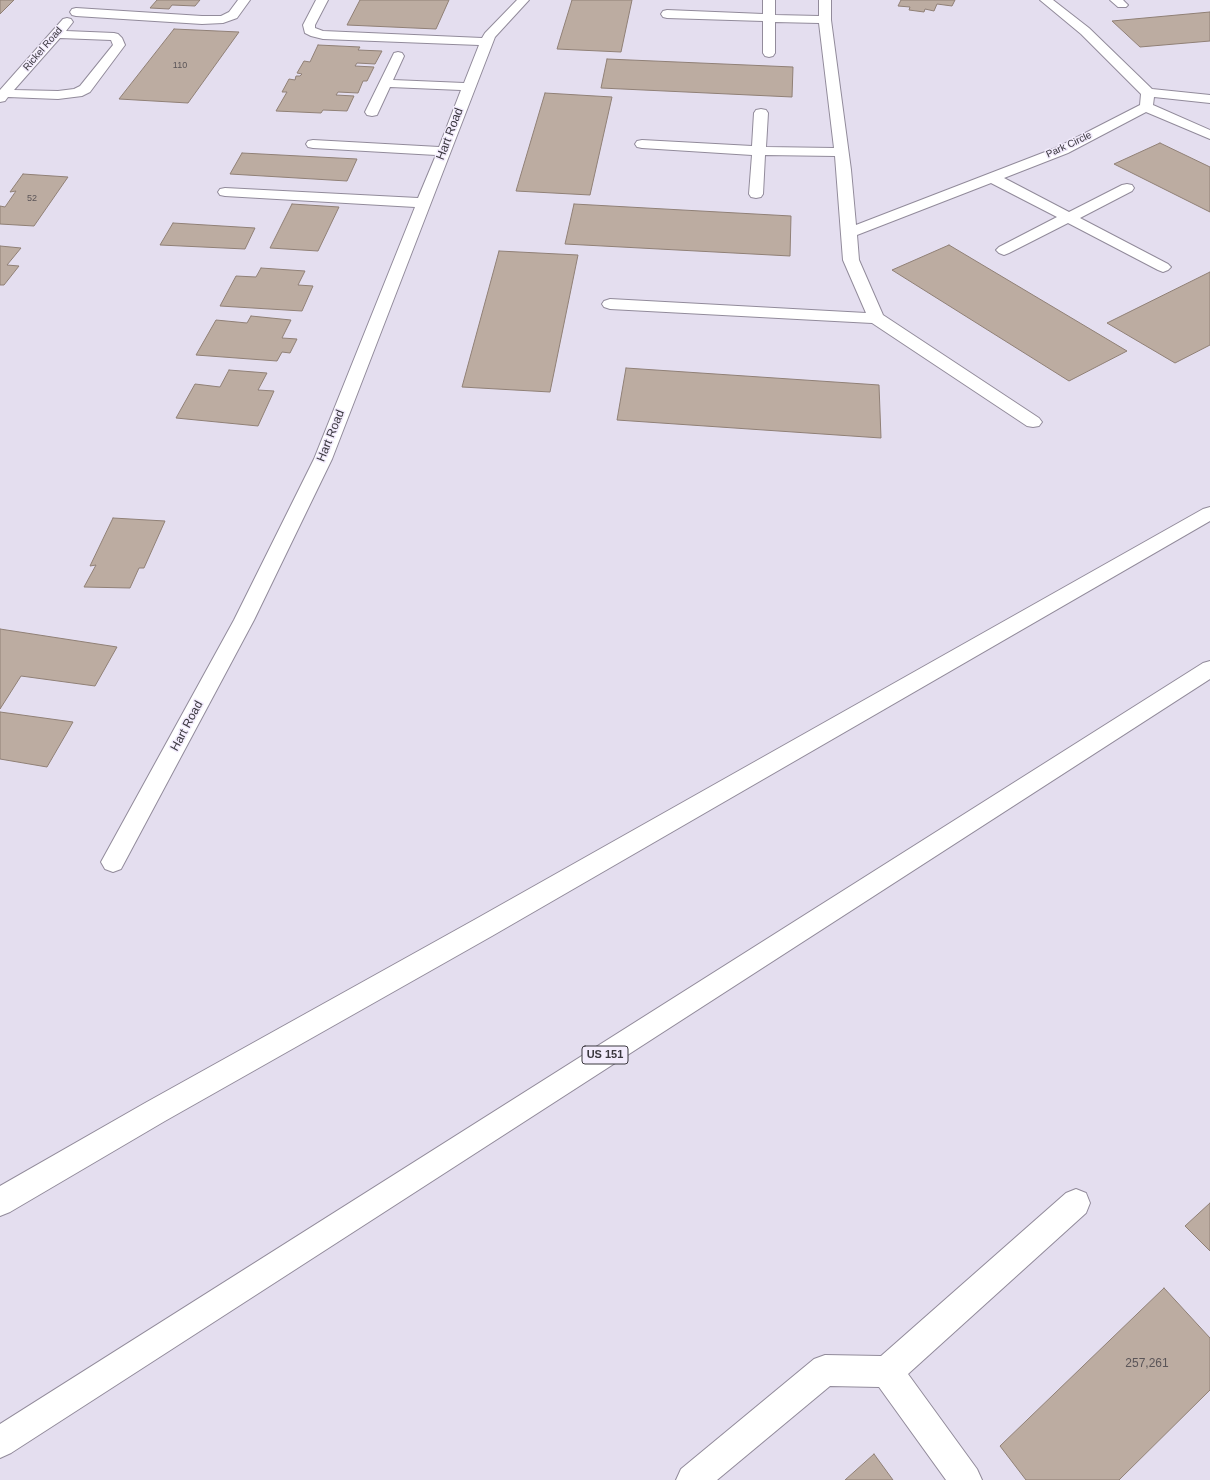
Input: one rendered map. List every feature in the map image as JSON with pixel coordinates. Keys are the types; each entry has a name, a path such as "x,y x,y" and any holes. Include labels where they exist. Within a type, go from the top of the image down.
{"main road":[{"name":"Rickel Road","path":"2,95 86,0"},
{"path":"76,12 223,20 233,15 244,0"},
{"path":"322,0 309,25 309,30 314,33 323,35 487,42"},
{"name":"Hart Road","path":"113,862 244,620 323,458 489,36 523,0"},
{"path":"769,0 769,53"},
{"path":"826,0 825,20 841,152 851,260 876,318"},
{"path":"1046,0 1086,31 1147,100 1210,135"},
{"path":"135,16 144,5"},
{"path":"666,14 825,20"},
{"path":"2,95 58,95 77,93 85,89 118,45 118,41 114,37 57,34"},
{"path":"372,112 398,56"},
{"path":"385,83 469,87"},
{"path":"1147,100 1210,99"},
{"name":"Park Circle","path":"848,233 1063,150 1147,100"},
{"path":"756,194 761,113"},
{"path":"313,144 444,151"},
{"path":"642,144 759,151 841,152"},
{"path":"991,177 1163,267"},
{"path":"1004,250 1127,188"},
{"path":"225,192 423,203"},
{"path":"610,304 876,318 1032,422"},
{"path":"0,1202 155,1112 483,928 1210,513"},
{"name":"US 151","path":"0,1442 1210,668"},
{"path":"692,1480 825,1370 887,1372 1076,1203"},
{"path":"887,1372 966,1480"}],"building":[{"path":"0,0 14,0 0,14"},
{"path":"157,0 200,0 195,6 172,5 169,9 150,8"},
{"path":"360,0 449,0 436,29 347,25"},
{"path":"572,0 632,0 621,52 557,49"},
{"path":"901,0 955,0 952,6 937,4 934,11 925,9 924,12 909,10 910,7 898,6"},
{"path":"1210,12 1210,41 1140,47 1112,21"},
{"path":"174,29 239,32 188,103 119,99"},
{"path":"318,45 360,47 358,50 382,51 375,64 357,63 355,66 374,67 367,81 363,81 358,93 338,92 336,95 354,96 347,111 323,110 321,113 276,111 287,92 282,92 289,79 295,80 296,76 300,76 302,74 297,73 304,61 310,62"},
{"path":"607,59 793,67 792,97 601,88"},
{"path":"545,93 612,97 590,195 516,191"},
{"path":"1160,143 1210,167 1210,212 1114,164"},
{"path":"242,153 357,159 347,181 230,174"},
{"path":"23,174 68,177 34,226 0,224 0,206 5,207 16,191 10,192"},
{"path":"292,204 339,207 318,251 270,248"},
{"path":"574,204 791,216 790,256 565,244"},
{"path":"173,223 255,228 245,249 160,245"},
{"path":"949,245 1127,351 1069,381 892,270"},
{"path":"0,246 21,248 7,265 19,266 4,285 0,285"},
{"path":"499,251 578,255 550,392 462,387"},
{"path":"261,268 305,271 298,285 313,286 302,311 220,306 236,276 256,277"},
{"path":"1210,272 1210,345 1175,363 1107,323"},
{"path":"251,316 291,320 282,338 297,339 290,353 282,352 277,361 196,355 216,320 247,323"},
{"path":"626,368 879,385 881,438 617,420"},
{"path":"229,370 267,373 258,390 274,391 258,426 176,418 195,384 220,387"},
{"path":"113,518 165,521 144,568 139,568 130,588 84,587 96,565 90,566"},
{"path":"0,629 117,647 95,686 21,676 0,709"},
{"path":"0,712 73,722 47,767 0,759"},
{"path":"1210,1203 1210,1251 1185,1226"},
{"path":"1164,1288 1210,1338 1210,1390 1119,1480 1026,1480 1000,1446"},
{"path":"874,1454 893,1480 845,1480"}]}
